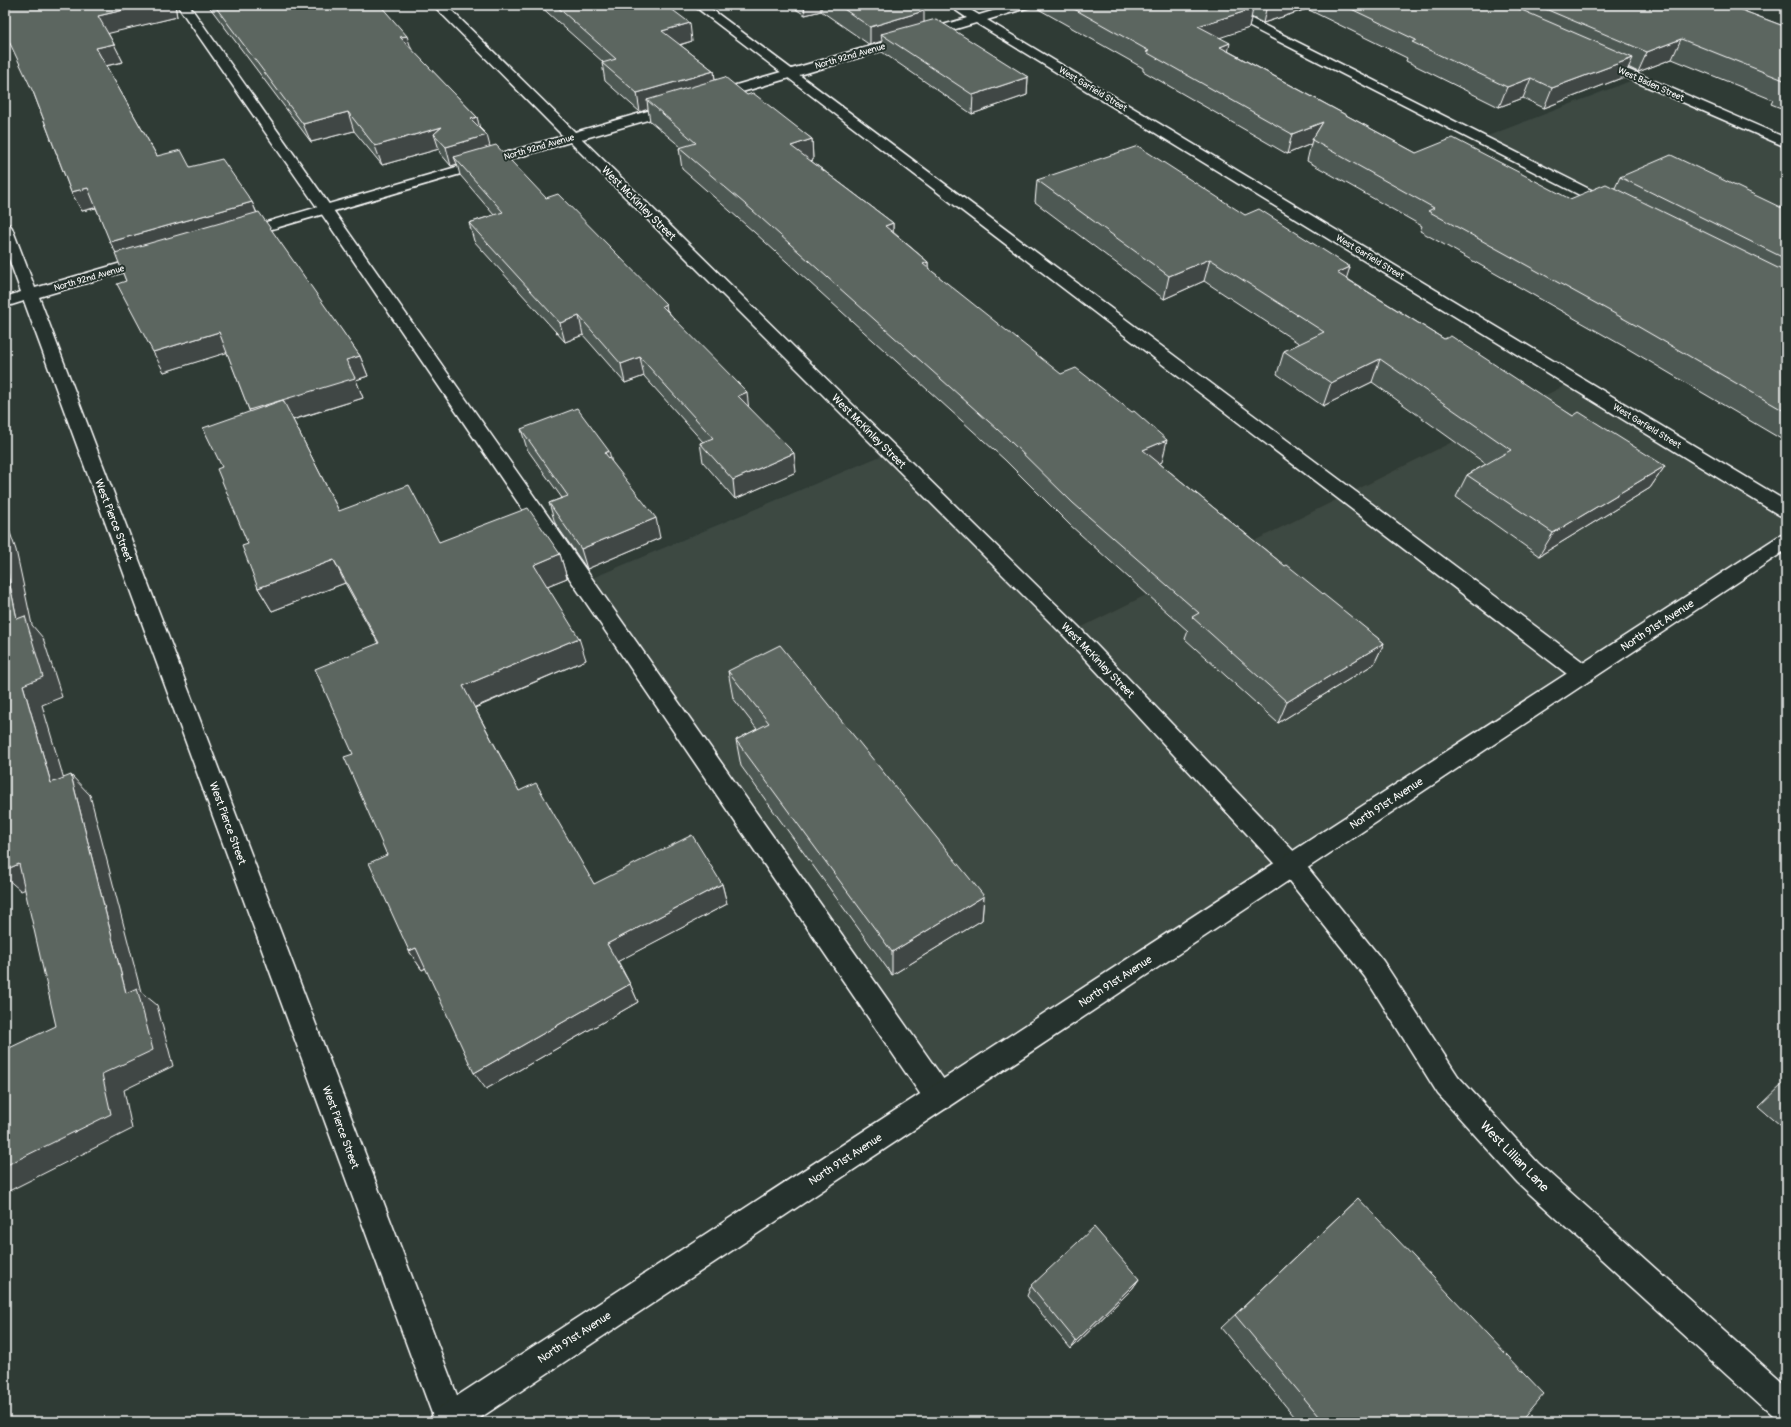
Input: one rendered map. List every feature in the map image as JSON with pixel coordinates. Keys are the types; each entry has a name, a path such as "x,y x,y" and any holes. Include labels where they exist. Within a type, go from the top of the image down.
{"street":[{"path":"182,5 326,209 939,1097"},
{"name":"West McKinley Street","path":"439,5 1072,632 1291,865"},
{"path":"699,5 1583,674"},
{"name":"West Garfield Street","path":"954,5 1786,510"},
{"name":"North 92nd Avenue","path":"227,238 1026,5"},
{"path":"1215,5 1622,211"},
{"name":"West Baden Street","path":"1584,55 1786,143"},
{"name":"West Pierce Street","path":"5,228 448,1420"},
{"name":"North 92nd Avenue","path":"5,302 159,257"},
{"name":"North 91st Avenue","path":"448,1420 1786,541"},
{"name":"West Lillian Lane","path":"1291,865 1374,969 1448,1085 1528,1173 1786,1407"}],"shaded area":[{"path":"1638,78 1786,143 1786,292 1485,137"},
{"path":"1574,381 1786,510 1786,541 946,1092 590,579 890,452 1072,632"}],"building":[{"path":"5,5 145,5 98,16 114,44 96,48 157,156 181,150 190,167 222,159 252,202 110,242 88,188 71,192 34,94 5,33"},
{"path":"214,5 380,5 407,36 400,37 477,117 471,119 487,135 446,147 434,134 442,127 375,146 348,112 303,124"},
{"path":"555,5 666,5 690,23 662,31 714,71 637,93 602,63 616,59"},
{"path":"838,5 914,5 924,11 870,27"},
{"path":"1067,5 1245,5 1253,9 1198,26 1230,43 1220,47 1416,153 1453,138 1570,199 1606,184 1786,272 1786,412 1637,326 1428,211 1434,208 1312,140 1323,122 1292,134 1146,52 1149,51"},
{"path":"1343,5 1510,5 1633,58 1552,88 1531,78 1507,87 1412,42 1416,40"},
{"path":"1536,5 1728,5 1786,27 1786,81 1681,39 1647,52"},
{"path":"936,19 1028,77 973,95 881,34"},
{"path":"725,77 747,95 753,93 812,139 791,146 893,223 885,226 928,262 923,264 1061,374 1076,368 1132,412 1134,411 1167,440 1143,450 1285,566 1287,565 1384,643 1287,702 1192,617 1199,613 1073,503 1007,438 752,210 679,148 696,143 647,100"},
{"path":"496,145 546,198 558,194 666,304 662,306 747,392 738,396 794,453 733,480 700,443 713,438 640,357 621,364 579,316 560,323 469,223 503,212 454,157"},
{"path":"1138,146 1245,215 1259,209 1350,267 1337,273 1444,339 1451,336 1573,416 1579,412 1665,466 1553,533 1467,475 1511,450 1380,359 1331,383 1284,351 1324,332 1210,259 1169,276 1037,180"},
{"path":"1671,155 1786,210 1786,259 1620,177"},
{"path":"259,212 360,356 346,360 355,378 249,410 219,332 153,352 117,284 126,281 115,253"},
{"path":"283,400 339,511 409,485 439,542 528,508 560,554 534,565 579,638 463,686 519,791 536,783 594,884 692,835 722,884 607,944 630,984 474,1073 416,948 409,951 369,863 387,855 344,757 353,754 315,669 379,643 334,560 258,588 242,546 248,544 217,469 222,467 203,428"},
{"path":"577,408 609,451 605,453 656,518 581,549 549,503 568,496 521,429"},
{"path":"5,561 17,619 25,616 43,677 23,685 51,783 71,775 126,993 137,988 153,1050 102,1074 111,1114 5,1166 5,1050 56,1026 19,864 5,870"},
{"path":"780,645 984,896 892,952 736,740 769,723 728,671"},
{"path":"1358,1198 1544,1394 1520,1422 1324,1422 1235,1315"},
{"path":"1094,1227 1139,1279 1076,1341 1031,1286"}]}
